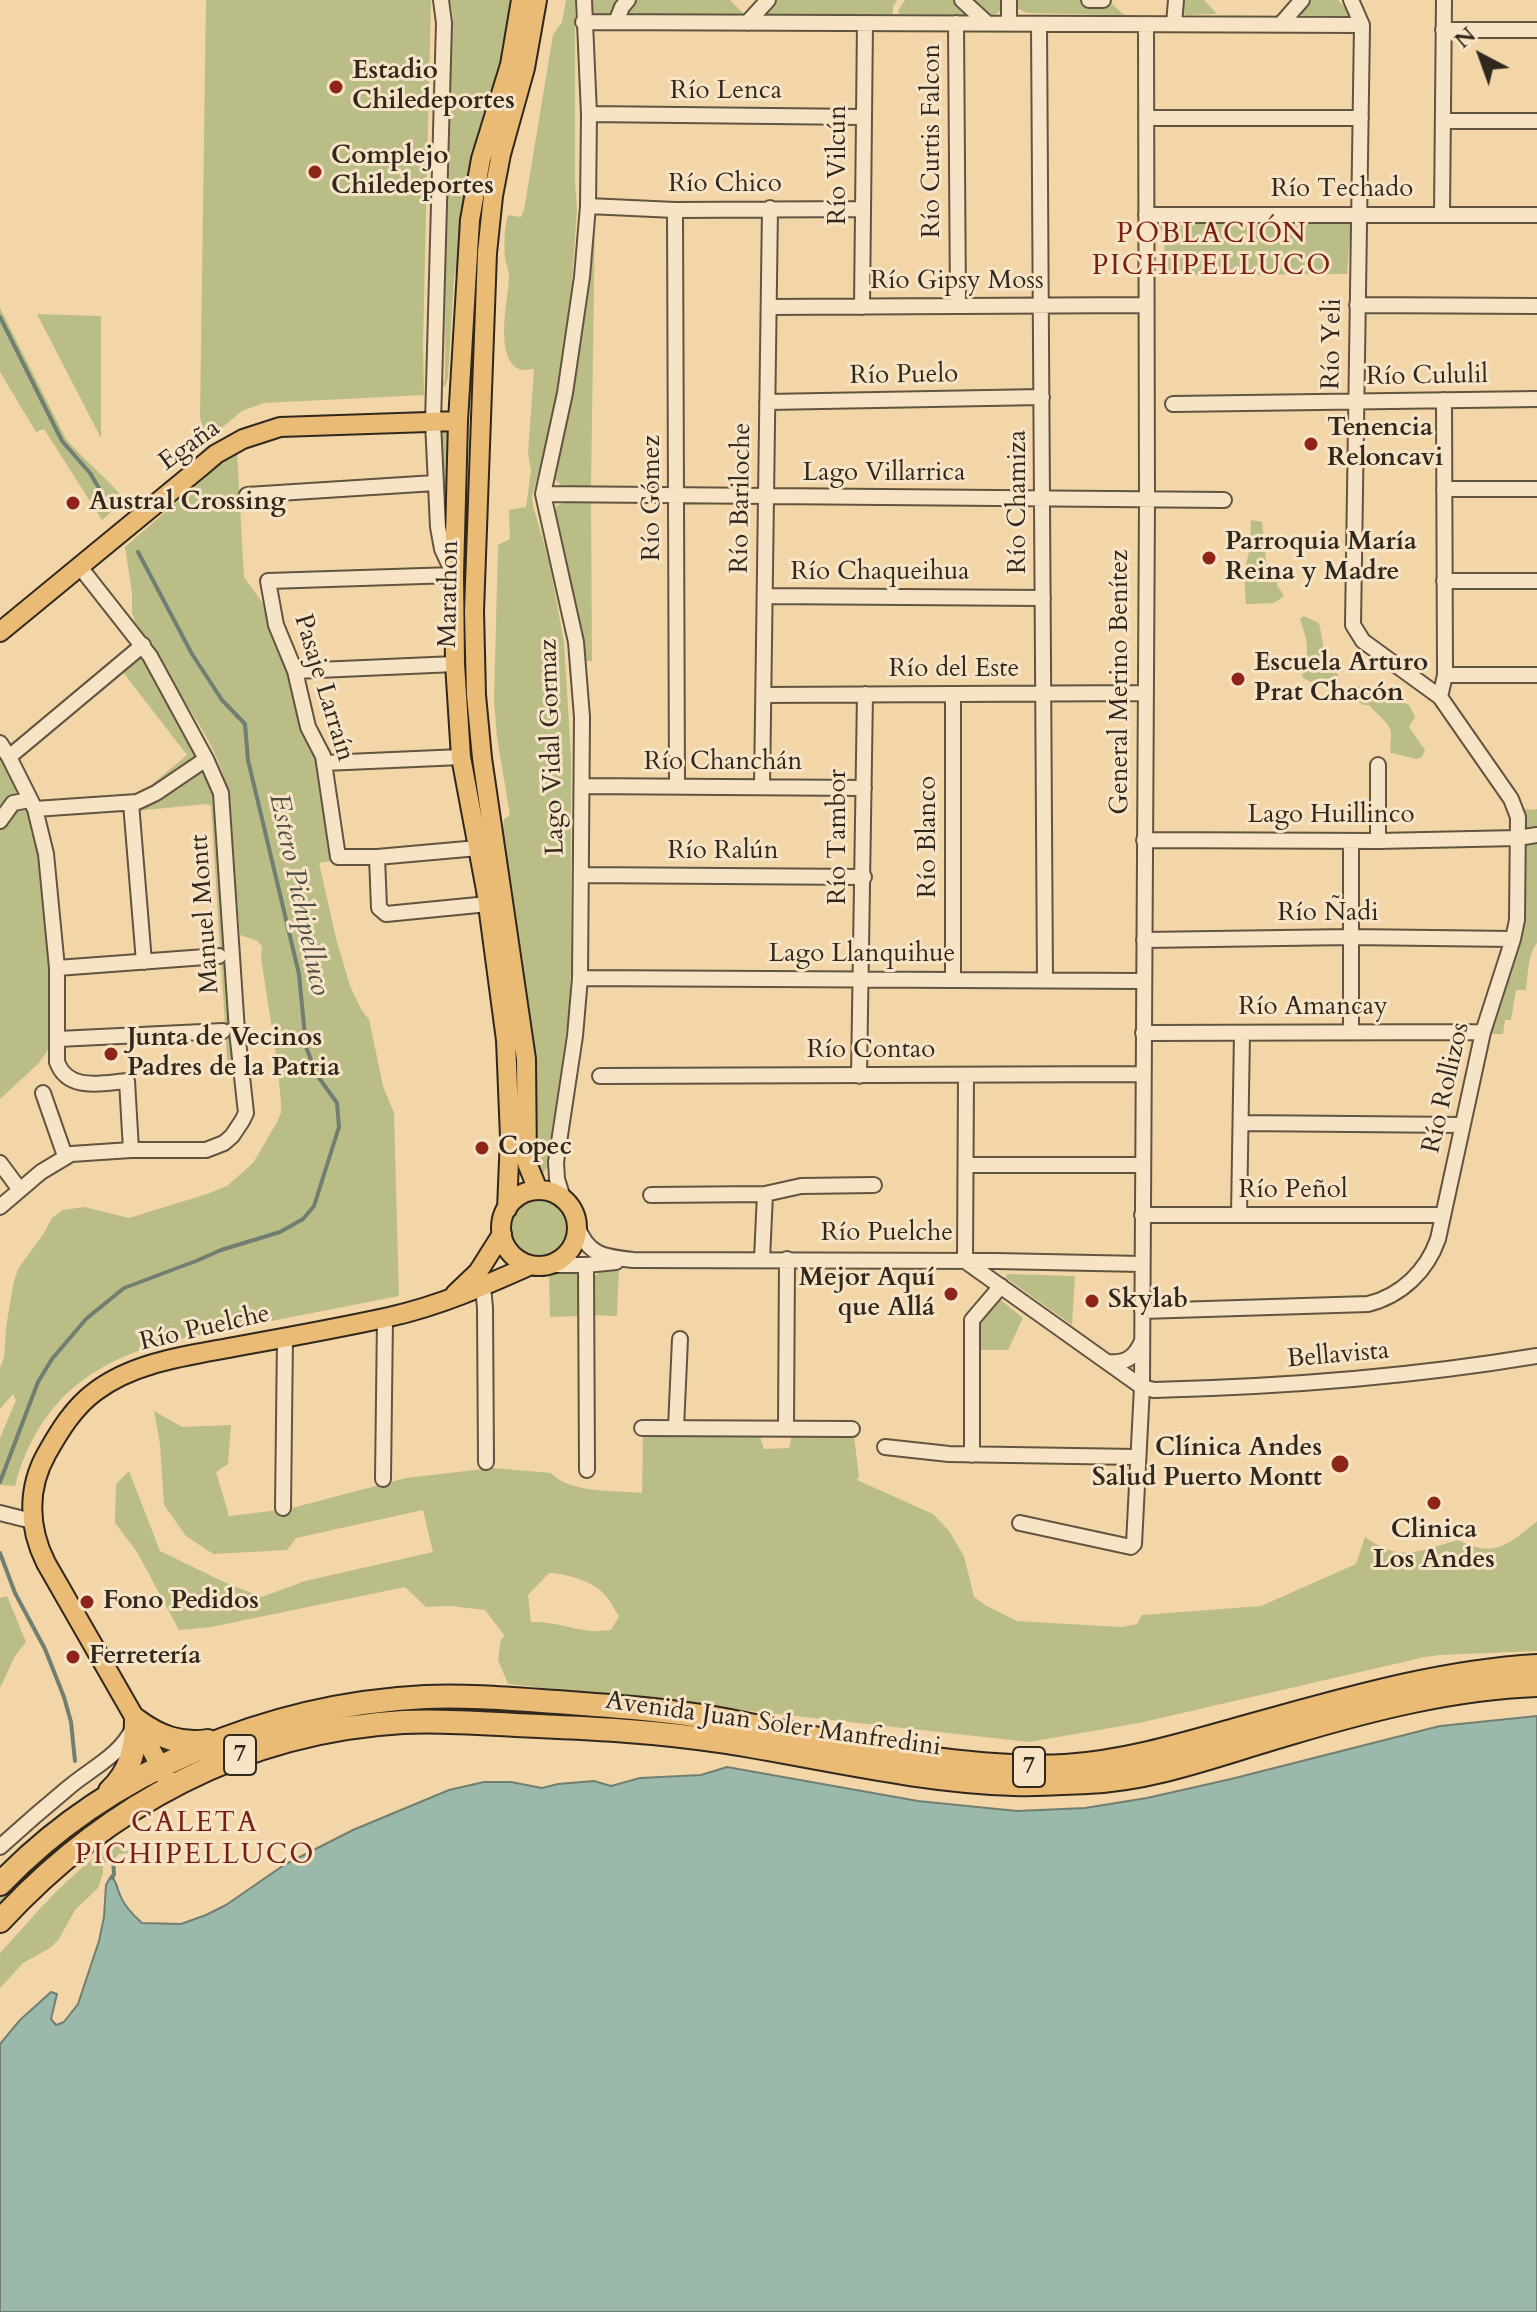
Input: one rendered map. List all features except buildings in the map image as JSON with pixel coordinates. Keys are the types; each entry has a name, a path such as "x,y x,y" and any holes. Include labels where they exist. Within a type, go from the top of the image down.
{"highway":[{"name":"Avenida Juan Soler Manfredini","path":"0,1921 80,1844 112,1822 165,1777 225,1738 304,1714 363,1703 424,1697 484,1697 664,1711 957,1761 1014,1767 1127,1759 1351,1698 1441,1677 1537,1666"},
{"name":"Avenida Juan Soler Manfredini","path":"0,1884 58,1832 102,1799 292,1739 356,1726 435,1721 660,1732 961,1780 1017,1784 1100,1782 1176,1767 1398,1705 1466,1692 1537,1685"},
{"path":"136,1720 149,1730 178,1742 225,1738"},
{"path":"102,1799 117,1785 129,1765 136,1740 136,1720"}],"main road":[{"name":"Marathon","path":"507,1209 510,1137 507,1051 488,904 461,757 455,664 454,575 458,421 470,220 484,151 510,65 521,0"},
{"name":"Marathon","path":"537,0 525,68 501,154 487,253 474,611 476,705 483,768 523,1032 527,1078 527,1163 541,1190"},
{"path":"481,446 476,435 458,421 473,408 482,394"},
{"name":"Egaña","path":"0,632 209,459 243,439 280,427 458,421"},
{"path":"541,1190 563,1198 573,1210 577,1225 571,1250 550,1265 531,1265 514,1257 502,1234 507,1209 521,1195 541,1190"},
{"name":"Río Puelche","path":"441,1303 471,1280 502,1234"},
{"name":"Río Puelche","path":"165,1777 35,1539 33,1501 40,1467 71,1416 93,1393 125,1374 163,1362 385,1318 441,1303 531,1265"}],"street":[{"name":"Marathon","path":"441,0 444,23 433,422 438,527 442,549 454,575"},
{"name":"Lago Vidal Gormaz","path":"563,1198 556,1162 580,978 582,717 576,642 543,494 574,343 588,206 589,114 584,0"},
{"path":"616,22 628,0"},
{"path":"747,23 768,0"},
{"path":"962,0 987,23"},
{"path":"1009,0 1009,23"},
{"path":"1089,0 1103,0"},
{"path":"1174,24 1176,0"},
{"path":"1281,24 1302,0"},
{"name":"Río Yeli","path":"1351,0 1362,25 1352,618 1355,631 1363,641"},
{"path":"1442,214 1444,0"},
{"path":"583,22 1362,25"},
{"name":"Río Vilcún","path":"862,307 865,23"},
{"name":"Río Curtis Falcon","path":"956,23 958,306"},
{"name":"Río Chamiza","path":"1039,24 1045,980"},
{"name":"General Merino Benítez","path":"1020,1523 1131,1547 1134,1544 1142,1387 1146,24"},
{"path":"1443,30 1537,28"},
{"name":"Río Lenca","path":"589,114 863,117"},
{"path":"1146,118 1361,118"},
{"path":"1443,121 1537,121"},
{"name":"Río Chico","path":"588,206 675,210 862,209"},
{"name":"Río Bariloche","path":"762,787 770,208"},
{"name":"Río Gómez","path":"675,210 677,786"},
{"name":"Río Techado","path":"1146,215 1537,215"},
{"name":"Río Gipsy Moss","path":"769,307 1146,305"},
{"path":"1357,305 1537,306"},
{"name":"Río Puelo","path":"767,402 1042,397"},
{"name":"Río Cululil","path":"1173,404 1537,399"},
{"path":"1440,697 1445,675 1444,400"},
{"path":"247,495 435,483"},
{"path":"1444,489 1537,489"},
{"name":"Lago Villarrica","path":"543,494 1224,500"},
{"name":"Manuel Montt","path":"0,1207 65,1156 80,1152 206,1150 232,1136 246,1113 237,1031 221,793 206,759 143,645 80,567"},
{"name":"Pasaje Larraín","path":"377,857 338,857 323,756 304,714 301,690 276,625 268,581 454,575"},
{"path":"1444,581 1537,581"},
{"name":"Río Chaqueihua","path":"765,596 1043,598"},
{"name":"Río Rollizos","path":"1142,1311 1357,1305 1389,1297 1415,1277 1435,1250 1483,1032 1517,920 1518,817 1515,805 1440,697 1363,641"},
{"path":"9,757 143,645"},
{"path":"295,671 455,664"},
{"path":"1445,675 1537,675"},
{"name":"Río del Este","path":"764,695 1145,693"},
{"name":"Río Tambor","path":"859,1076 865,694"},
{"name":"Río Blanco","path":"953,694 953,980"},
{"path":"0,743 33,804 46,854 57,968 57,1062 60,1071 70,1080 83,1085 127,1081 131,1150"},
{"path":"324,763 461,757"},
{"path":"0,821 13,803 131,803 150,797 206,759"},
{"path":"1378,765 1378,841"},
{"name":"Río Chanchán","path":"582,786 864,788"},
{"path":"131,803 144,962"},
{"name":"Lago Huillinco","path":"1144,840 1378,841 1537,835"},
{"path":"1351,841 1351,1032"},
{"path":"478,848 377,857 379,908 386,914 488,904"},
{"name":"Río Ralún","path":"582,875 864,877"},
{"name":"Río Ñadi","path":"1144,940 1350,937 1513,939"},
{"path":"57,968 219,956"},
{"name":"Lago Llanquihue","path":"580,978 1143,981"},
{"path":"58,1039 223,1031"},
{"name":"Río Amancay","path":"1143,1033 1483,1032"},
{"path":"1239,1215 1242,1033"},
{"name":"Río Contao","path":"600,1076 1143,1074"},
{"path":"966,1075 965,1261 1142,1387"},
{"path":"43,1093 65,1156"},
{"path":"1241,1123 1462,1125"},
{"name":"Lago Vidal Gormaz","path":"541,1190 556,1162"},
{"path":"0,1163 20,1190"},
{"path":"966,1165 1142,1165"},
{"path":"651,1195 765,1194 801,1186 874,1185"},
{"path":"762,1259 765,1194"},
{"name":"Río Peñol","path":"1142,1215 1443,1215"},
{"name":"Río Puelche","path":"577,1225 584,1241 595,1251 633,1260"},
{"name":"Río Puelche","path":"550,1265 633,1260 762,1259 1142,1264"},
{"path":"786,1428 787,1259"},
{"path":"586,1265 587,1470"},
{"path":"972,1455 972,1320 1001,1286"},
{"path":"483,1287 486,1462"},
{"path":"383,1479 385,1318"},
{"path":"283,1508 285,1337"},
{"path":"676,1428 680,1339"},
{"path":"1107,1362 1129,1360 1142,1341"},
{"name":"Bellavista","path":"1142,1387 1154,1390 1235,1389 1415,1373 1537,1356"},
{"path":"642,1428 852,1429"},
{"path":"885,1447 972,1455 1137,1457"},
{"path":"0,1513 32,1521"},
{"path":"0,1847 71,1785 115,1752 136,1720"}],"green space":[{"name":"Complejo Chiledeportes","path":"206,0 431,0 424,395 264,403 242,411 207,440 200,418"},
{"path":"450,0 512,0 507,37 454,278 445,387 446,173 453,16"},
{"path":"566,0 575,0 577,209 571,297 561,382 532,496 549,561 564,642 571,757 571,969 569,1014 549,1164 542,1175 535,1168 536,1102 532,1043 502,836 504,819 510,815 494,700 498,545 510,539 509,510 526,507 531,471 528,453 534,369 522,370 507,355 504,328 509,277 505,231 508,215 521,217 524,210 553,35 562,22"},
{"path":"588,0 730,0 746,16 583,22"},
{"path":"773,0 897,0 893,14 763,15"},
{"path":"905,0 957,0 969,14 899,14"},
{"path":"967,0 1003,0 1001,8 993,15"},
{"path":"1013,0 1108,0 1124,15 1027,13 1018,9"},
{"path":"1181,0 1204,0 1217,14 1181,13"},
{"path":"1311,0 1338,0 1348,11 1348,17 1301,18 1303,9"},
{"path":"593,212 591,488 561,485 554,478 554,473 581,338"},
{"path":"1153,221 1351,222 1347,274 1165,275 1164,233 1153,226"},
{"path":"0,308 66,439 125,500 102,520 44,429 36,432 0,372"},
{"path":"37,314 101,316 101,438"},
{"path":"444,432 450,432 449,547 440,437"},
{"path":"237,452 244,577 264,605 274,626 319,758 336,860 319,863 350,986 369,1019 383,1086 394,1113 399,1296 174,1340 117,1360 72,1389 54,1408 25,1456 15,1486 0,1485 0,1438 16,1400 13,1394 0,1409 0,1368 4,1358 13,1285 18,1269 52,1218 63,1210 84,1207 129,1218 227,1186 253,1163 281,1113 262,947 258,941 240,935 228,791 211,746 135,622 125,547 197,482"},
{"path":"591,503 592,661 585,661 556,517 556,506"},
{"path":"1251,520 1262,522 1267,570 1278,576 1277,585 1284,596 1274,603 1246,604 1244,573 1250,548"},
{"path":"1304,616 1319,623 1325,651 1337,669 1337,683 1320,684 1303,678 1307,648 1300,619"},
{"path":"141,656 199,755 158,786 144,791 187,755 122,671"},
{"path":"1356,686 1409,705 1415,717 1409,727 1425,750 1422,757 1417,759 1391,753 1390,728 1369,705 1352,698 1349,688"},
{"path":"0,751 29,810 43,869 52,979 52,1041 38,1064 0,1099"},
{"path":"202,770 207,774 216,799 235,1068 228,1071 211,806 135,811"},
{"path":"1522,808 1537,809 1537,828 1524,829"},
{"path":"1537,841 1537,943 1530,959 1526,990 1516,990 1511,1020 1505,1020 1503,1034 1487,1034 1507,970 1521,845"},
{"path":"539,1199 550,1201 559,1208 566,1217 566,1239 559,1248 550,1255 539,1257 528,1255 519,1248 512,1239 510,1228 512,1217 519,1208 528,1201"},
{"path":"604,1270 619,1270 617,1316 592,1315 591,1292 596,1275"},
{"path":"575,1271 581,1277 580,1316 550,1317 549,1273"},
{"path":"1007,1274 1075,1276 1072,1325 1006,1278"},
{"path":"997,1297 1023,1318 1008,1350 978,1350 977,1324"},
{"path":"154,1411 182,1427 231,1425 228,1464 216,1472 229,1516 288,1509 406,1478 492,1468 551,1473 559,1480 581,1488 642,1493 643,1434 759,1434 764,1449 789,1448 792,1434 854,1436 857,1480 933,1514 949,1531 964,1556 974,1597 985,1605 1017,1621 1121,1627 1137,1624 1142,1615 1261,1606 1356,1564 1365,1537 1389,1550 1400,1552 1421,1551 1458,1540 1471,1546 1492,1548 1509,1542 1537,1521 1537,1651 1425,1657 1139,1723 1029,1742 508,1684 498,1660 501,1639 505,1636 485,1610 426,1607 405,1587 211,1627 179,1630 137,1552 115,1523 116,1484 129,1471 160,1551 262,1597 305,1581 433,1552 423,1510 296,1538 287,1550 213,1554 186,1536 164,1505 160,1444","holes":["549,1573 571,1576 600,1590 619,1616 611,1630 591,1631 531,1622 528,1595"]},
{"path":"7,1596 26,1642 15,1656 0,1688 0,1598"},
{"path":"419,1706 558,1710 603,1718 270,1734 320,1718"},
{"path":"147,1786 69,1840 0,1905 0,1897 37,1862 107,1807"},
{"path":"122,1840 128,1853 119,1854 103,1864 98,1888 75,1910 59,1939 50,1948 23,1963 0,1988 0,1953 72,1877"}],"shaded area":[{"path":"1537,1716 1537,2312 0,2312 0,2044 20,2020 51,1992 57,1994 51,2019 56,2025 64,2022 78,2004 99,1941 106,1885 111,1876 124,1903 142,1923 181,1924 226,1905 284,1865 353,1830 449,1790 484,1782 511,1782 542,1788 594,1781 611,1786 640,1778 701,1775 727,1767 918,1801 1017,1811 1085,1808 1231,1779 1440,1726"}],"waterway":[{"name":"Estero Pichipelluco","path":"0,317 62,441 90,473 110,507"},
{"name":"Estero Pichipelluco","path":"0,1482 38,1382 52,1359 86,1319 124,1288 221,1250 280,1232 303,1219 314,1206 339,1127 337,1103 317,1075 306,1047 299,974 248,760 245,724 222,700 192,654 138,552"},
{"name":"Estero Pichipelluco","path":"0,1553 15,1593 45,1649 64,1697 71,1722 75,1761"},
{"name":"Estero Pichipelluco","path":"112,1878 113,1858"}],"place":[{"name":"Estadio Chiledeportes","path":"336,87"},
{"name":"Complejo Chiledeportes","path":"315,172"},
{"name":"Tenencia Reloncavi","path":"1311,444"},
{"name":"Austral Crossing","path":"73,503"},
{"name":"Parroquia María Reina y Madre","path":"1209,558"},
{"name":"Escuela Arturo Prat Chacón","path":"1238,679"},
{"name":"Junta de Vecinos Padres de la Patria","path":"111,1054"},
{"name":"Copec","path":"482,1148"},
{"name":"Mejor Aquí que Allá","path":"951,1294"},
{"name":"Skylab","path":"1092,1301"},
{"name":"Clínica Andes Salud Puerto Montt","path":"1340,1464"},
{"name":"Clinica Los Andes","path":"1434,1503"},
{"name":"Fono Pedidos","path":"87,1602"},
{"name":"Ferretería","path":"73,1657"}],"district":[{"name":"POBLACIÓN PICHIPELLUCO","path":"1212,252"},
{"name":"CALETA PICHIPELLUCO","path":"195,1841"}]}
